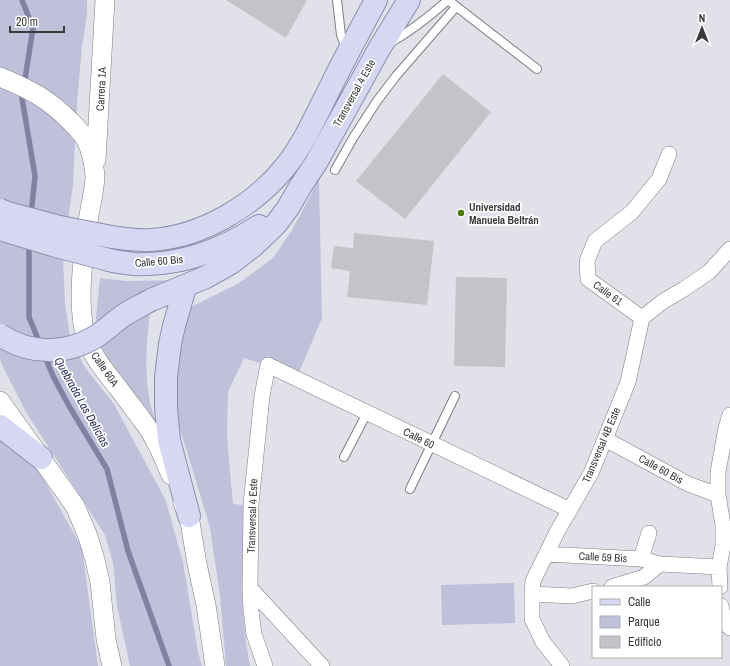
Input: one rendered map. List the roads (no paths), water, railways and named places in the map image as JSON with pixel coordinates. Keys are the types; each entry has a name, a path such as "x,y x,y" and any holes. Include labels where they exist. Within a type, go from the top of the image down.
{"main road":[{"name":"Transversal 4 Este","path":"271,182 286,166 298,149 376,0"},
{"name":"Transversal 4 Este","path":"300,187 316,163 379,50 409,0"},
{"name":"Calle 60 Bis","path":"0,210 60,227 128,240 151,240 197,231 234,211 254,198 271,182"},
{"name":"Calle 60 Bis","path":"0,229 109,260 134,264 183,260 219,248 263,224 278,212 300,187"},
{"path":"0,335 7,340 22,346 48,351 62,350 79,345 96,336 124,315 151,300 206,278 231,262 253,246 276,224 288,208 300,187"},
{"path":"185,287 170,344 166,377 166,408 169,440 189,516"},
{"path":"0,426 41,458"}],"street":[{"name":"Carrera 1A","path":"95,177 105,0"},
{"name":"Calle 60A","path":"0,77 29,89 41,96 63,113 84,137 91,155 95,177 81,283 84,330 97,361 144,423 162,453 189,516 206,605 215,666"},
{"name":"Calle 61","path":"642,318 588,279 587,261 595,241 632,212 659,179 669,154"},
{"path":"642,318 662,302 709,272 730,249"},
{"name":"Transversal 4B Este","path":"562,666 543,642 532,619 533,581 546,554 591,473 628,382 642,318"},
{"name":"Calle 60","path":"268,365 570,510"},
{"name":"Transversal 4 Este","path":"265,666 254,634 250,588 251,504 262,396 268,365"},
{"path":"0,400 75,506 87,534 100,582 106,639 112,666"},
{"path":"720,586 719,567 726,548 718,495 724,474 726,428 730,415"},
{"name":"Calle 60 Bis","path":"605,439 688,484 718,495"},
{"path":"641,559 649,533"},
{"name":"Calle 59 Bis","path":"546,554 641,559 660,564 719,567"},
{"path":"615,586 644,576 660,564"},
{"path":"250,588 322,666"},
{"path":"532,594 572,596 592,591"},
{"path":"722,609 726,623 730,628"}],"lane":[{"path":"337,0 341,35 347,53"},
{"path":"379,50 427,19 448,0 537,69"},
{"path":"335,170 353,138 396,76 456,7"},
{"path":"410,489 455,396"},
{"path":"344,457 367,412"}],"waterway":[{"name":"Quebrada Las Delicias","path":"22,0 33,28 22,98 35,176 31,215"},
{"name":"Quebrada Las Delicias","path":"29,243 29,317 40,344"},
{"name":"Quebrada Las Delicias","path":"44,354 53,376 69,406 107,469 128,551 169,666"}],"place":[{"name":"Universidad Manuela Beltrán","path":"461,213"}]}
